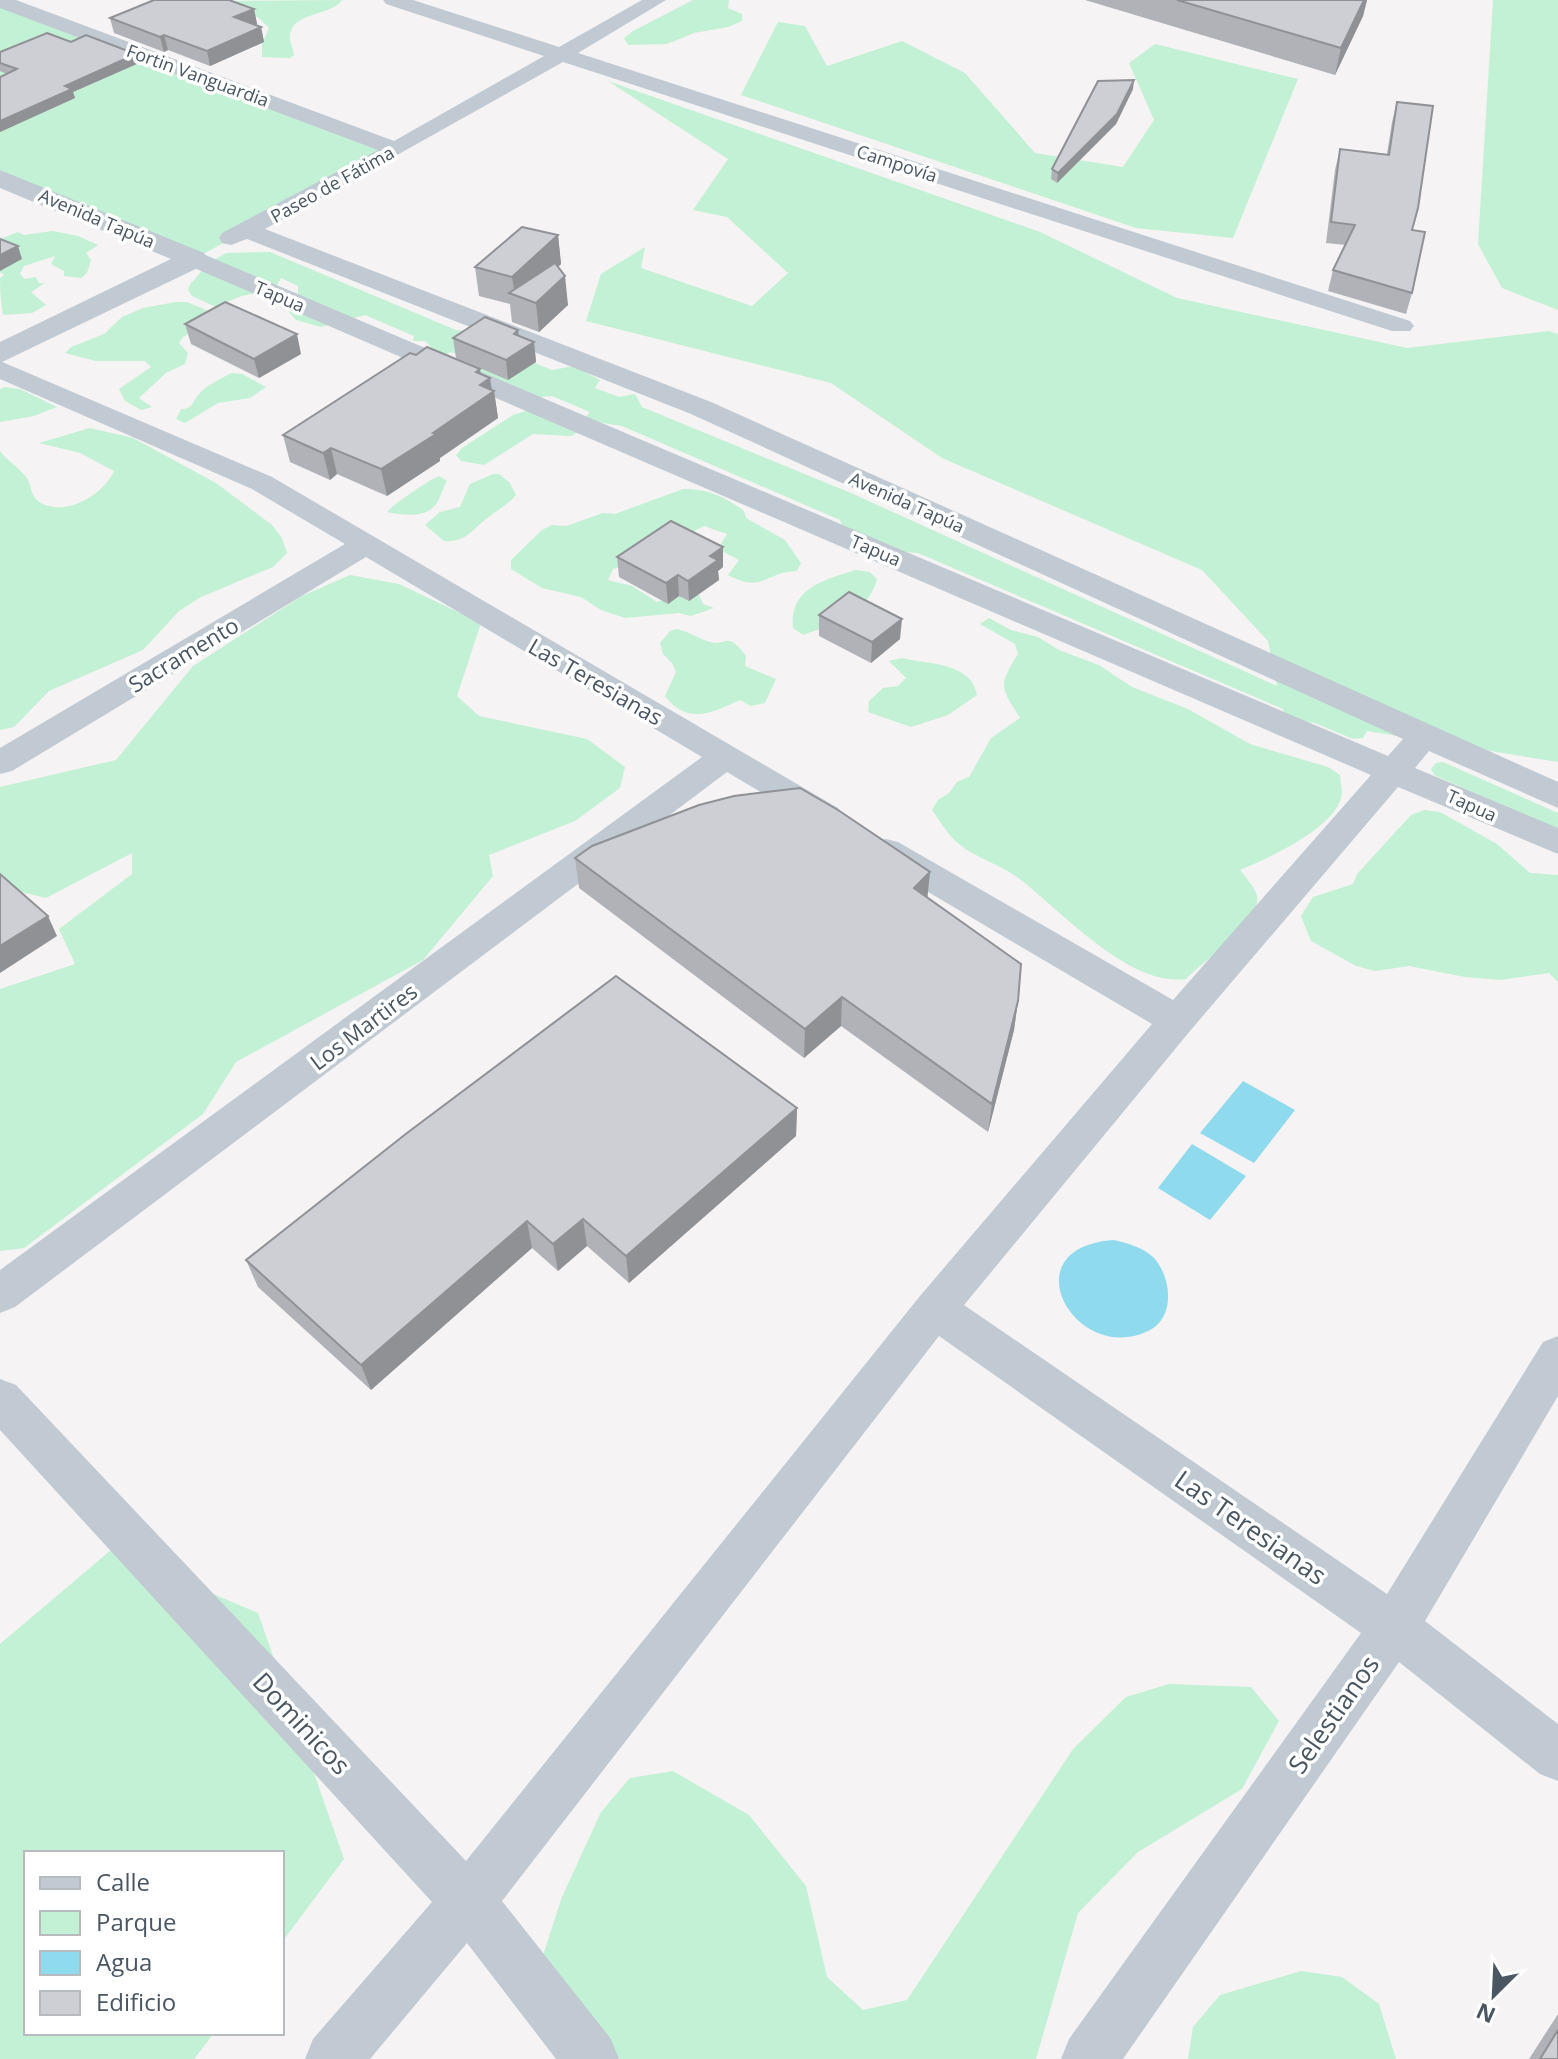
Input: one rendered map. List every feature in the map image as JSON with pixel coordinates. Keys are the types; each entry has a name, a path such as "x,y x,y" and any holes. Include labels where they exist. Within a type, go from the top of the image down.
{"street":[{"name":"Campovía","path":"393,0 1401,326"},
{"name":"Paseo de Fátima","path":"0,354 194,259 396,149 656,0"},
{"name":"Fortin Vanguardia","path":"0,1 396,149"},
{"name":"Avenida Tapúa","path":"0,178 194,259"},
{"name":"Avenida Tapúa","path":"246,230 701,408 1558,796"},
{"name":"Tapua","path":"194,259 1558,842"},
{"name":"Las Teresianas","path":"0,369 262,483 1177,1021"},
{"name":"Sacramento","path":"0,763 365,545"},
{"path":"333,2059 468,1901 935,1309 1177,1021 1423,737"},
{"name":"Los Martires","path":"0,1294 725,757"},
{"name":"Las Teresianas","path":"935,1309 1394,1627 1558,1756"},
{"name":"Selestianos","path":"1089,2059 1394,1627 1558,1356"},
{"name":"Dominicos","path":"0,1399 468,1901 591,2059"}],"green space":[{"path":"0,0 19,0 3,1 396,149 194,259 0,181"},
{"path":"342,0 293,27 290,38 294,55 290,58 262,57 262,44 269,28 259,18 226,1"},
{"path":"693,0 729,0 728,8 742,14 742,21 728,27 694,33 667,44 628,45 624,38 633,31"},
{"path":"1493,0 1558,0 1558,310 1502,288 1478,244"},
{"path":"778,22 805,26 827,66 902,41 965,73 1035,153 1123,167 1154,120 1129,63 1155,44 1298,79 1233,238 1136,228 741,95"},
{"path":"608,81 1040,232 1177,298 1407,348 1549,331 1558,334 1558,762 1367,731 1363,738 1353,739 1315,723 1285,718 1283,709 918,553 852,548 840,520 622,426 603,423 590,425 571,436 533,434 484,465 461,461 456,455 462,448 513,415 545,405 583,420 590,412 552,396 529,398 456,362 463,357 451,352 441,357 425,341 413,341 414,336 365,315 321,327 296,320 287,310 298,298 298,286 281,278 269,293 249,294 216,307 192,296 188,290 202,267 226,253 270,252 456,330 473,332 476,339 552,370 574,366 600,380 595,388 619,397 635,394 642,407 851,493 1277,686 1268,641 1202,570 942,458 831,383 586,321 601,274 645,247 641,268 752,306 788,273 727,217 693,210 728,159"},
{"path":"53,231 78,236 98,245 86,253 91,260 87,273 81,278 64,276 64,271 51,264 55,256 24,266 20,274 25,279 36,277 39,283 45,283 31,292 46,305 32,313 3,315 0,278 4,275 0,272 0,239 18,232 24,235"},
{"path":"187,302 211,312 210,322 183,337 179,343 188,353 185,364 166,373 139,398 152,407 141,410 125,401 119,389 151,367 145,361 96,361 65,353 71,347 104,334 122,317 143,308"},
{"path":"231,373 242,374 266,387 250,398 218,403 185,423 176,419 181,409 191,406 203,390"},
{"path":"0,389 20,389 57,407 34,416 0,422"},
{"path":"90,428 133,438 216,483 272,525 282,538 287,553 273,567 201,597 179,611 143,650 49,691 14,727 0,730 0,451 26,477 33,494 41,503 51,507 73,505 102,488 114,471 80,453 39,443"},
{"path":"499,474 510,483 516,495 470,533 459,539 444,541 425,525 440,512 460,507 470,484"},
{"path":"439,476 447,481 432,509 413,515 387,512 411,493"},
{"path":"683,489 700,490 723,498 744,511 746,518 785,540 801,563 797,571 749,583 728,575 739,560 718,549 727,534 704,526 630,564 613,569 608,580 632,586 657,602 679,594 699,595 703,604 714,608 691,616 679,613 625,618 601,610 581,597 542,588 511,569 511,560 542,530 552,525 566,526 603,513 615,514"},
{"path":"856,570 870,572 877,579 866,601 858,609 838,622 803,635 793,628 793,614 803,595 821,582"},
{"path":"350,575 399,584 481,623 457,696 479,716 587,739 625,767 620,788 575,821 489,855 493,876 423,960 236,1062 203,1114 24,1248 0,1251 0,989 75,964 59,929 132,874 132,853 46,898 17,891 0,882 0,787 116,760 193,666 302,596"},
{"path":"989,618 1099,665 1132,687 1188,709 1250,744 1328,767 1340,775 1342,793 1338,806 1329,818 1300,840 1240,870 1256,893 1256,907 1241,930 1186,979 1164,978 1141,971 1119,959 1017,877 959,844 932,810 957,782 969,777 991,738 1020,718 1004,686 1007,673 1018,654 1015,644 980,624"},
{"path":"677,629 714,643 734,643 746,656 745,666 776,679 765,703 751,706 740,700 701,714 682,711 673,705 665,696 676,672 663,654 660,643 670,631"},
{"path":"902,658 958,671 967,676 977,695 948,715 911,727 868,712 869,701 883,688 898,686 906,678 889,661"},
{"path":"1443,762 1558,813 1558,830 1434,775 1431,769 1436,763"},
{"path":"1424,810 1440,812 1497,844 1530,873 1558,875 1558,982 1549,973 1500,980 1409,966 1375,971 1356,966 1311,941 1301,916 1313,897 1353,884 1357,874 1411,815"},
{"path":"111,1550 258,1613 344,1859 284,1939 284,1851 24,1851 24,2035 212,2035 194,2059 0,2059 0,1644"},
{"path":"1169,1684 1251,1687 1279,1721 1242,1789 1138,1852 1078,1913 1036,2059 620,2059 557,2000 543,1955 562,1897 601,1812 630,1778 673,1771 749,1815 806,1886 827,1977 863,2010 907,2000 1073,1749 1126,1697"},
{"path":"1301,1971 1342,1977 1379,2004 1396,2059 1188,2059 1193,2027 1220,1995"}],"water":[{"path":"1243,1081 1295,1110 1254,1163 1200,1133"},
{"path":"1192,1144 1246,1176 1210,1220 1158,1188"},
{"path":"1114,1240 1139,1248 1153,1257 1164,1275 1168,1297 1167,1307 1157,1325 1148,1331 1121,1337 1097,1333 1077,1319 1064,1301 1059,1281 1064,1262 1082,1247"}],"building":[{"path":"154,0 229,0 254,9 234,17 261,27 207,51 110,18"},
{"path":"1177,0 1364,0 1341,48"},
{"path":"47,33 71,42 86,35 136,54 65,86 72,89 0,121 0,77 17,69 0,63 0,52"},
{"path":"1134,80 1117,114 1058,173 1052,169 1098,81"},
{"path":"1397,102 1433,106 1412,230 1425,232 1412,293 1333,270 1355,225 1331,222 1340,149 1389,155"},
{"path":"522,227 558,235 512,277 475,267"},
{"path":"0,239 18,246 0,255"},
{"path":"555,263 565,276 536,303 509,293"},
{"path":"225,302 297,334 254,359 185,324"},
{"path":"485,317 518,330 514,334 534,342 506,360 453,338"},
{"path":"427,347 480,369 476,372 490,378 480,385 494,391 433,433 436,434 381,469 331,448 323,453 283,435 410,353 416,355"},
{"path":"671,521 723,547 710,556 718,560 688,581 678,575 666,583 617,557"},
{"path":"849,592 902,619 872,642 819,615"},
{"path":"800,788 930,872 914,888 1021,964 1018,1001 992,1104 842,997 805,1029 575,858 592,846 699,805 734,796"},
{"path":"0,874 48,916 0,946"},
{"path":"616,976 797,1108 626,1256 583,1219 553,1244 527,1221 361,1365 246,1260 407,1133"},
{"path":"1558,2030 1558,2059 1540,2059"}]}
